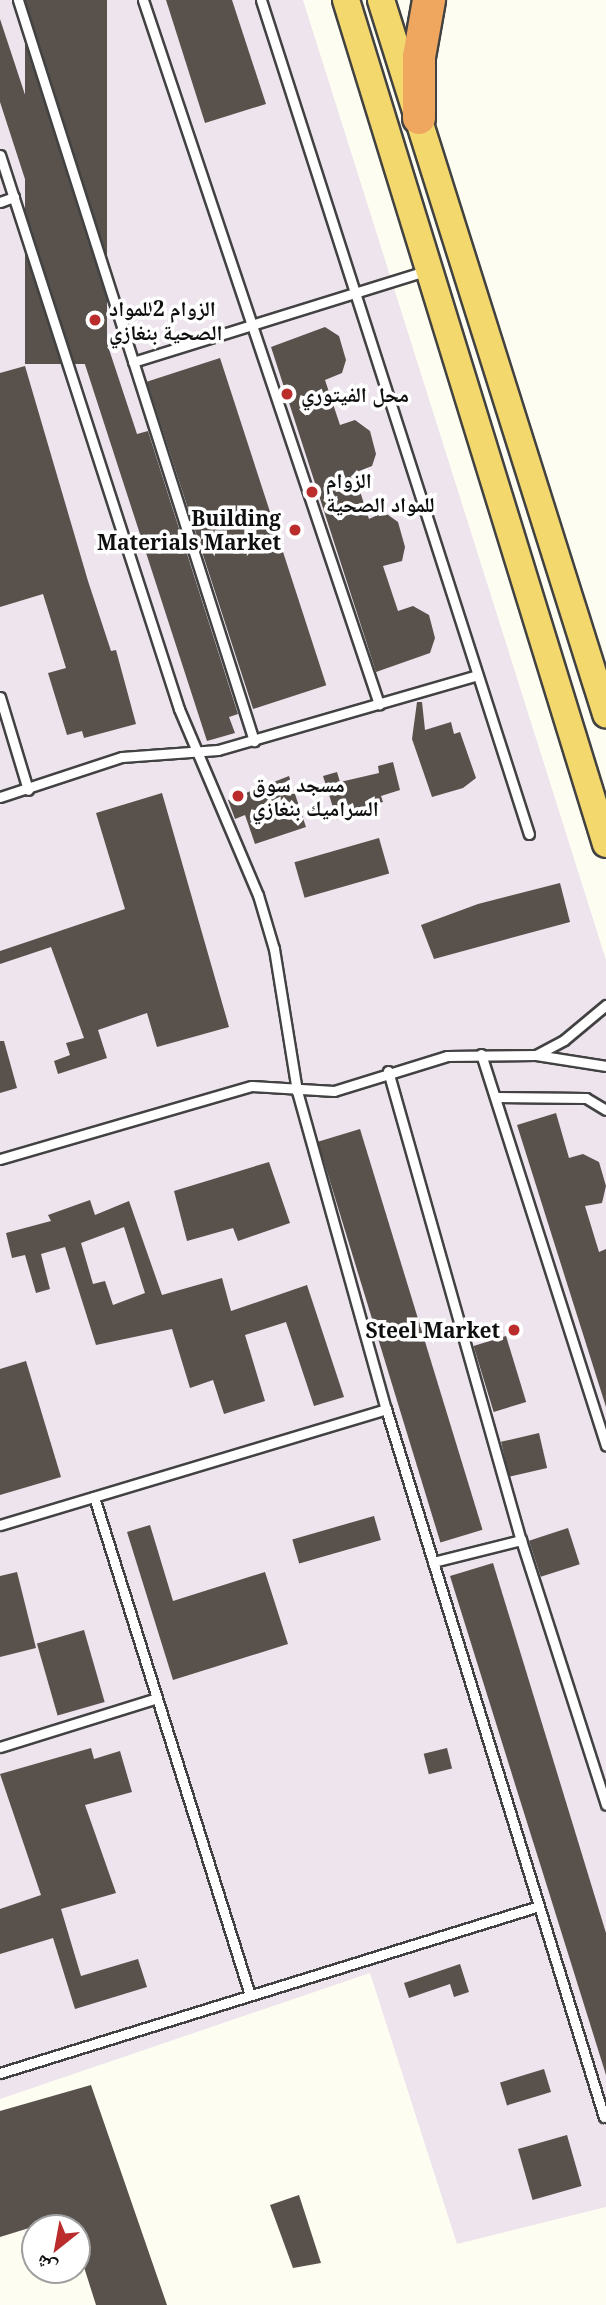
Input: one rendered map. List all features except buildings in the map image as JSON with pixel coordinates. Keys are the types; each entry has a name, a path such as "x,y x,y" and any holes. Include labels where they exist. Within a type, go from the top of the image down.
{"highway":[{"path":"419,118 419,57 429,0"}],"main road":[{"path":"346,0 606,844"},
{"path":"382,0 606,714"}],"lane":[{"path":"18,0 254,741"},
{"path":"143,0 379,704"},
{"path":"261,0 529,834"},
{"path":"0,155 197,754 262,905 274,949 297,1091 386,1409 604,2117"},
{"path":"0,201 14,197"},
{"path":"134,362 253,327 428,270"},
{"path":"0,797 122,757 145,753 197,754 254,741 477,675"},
{"path":"0,697 28,790"},
{"path":"536,1055 564,1041 606,1005"},
{"path":"481,1054 606,1446"},
{"path":"0,1159 252,1086 297,1091 334,1091 388,1072 447,1056 536,1055 606,1066"},
{"path":"388,1072 521,1540 606,1805"},
{"path":"496,1097 586,1098 606,1110"},
{"path":"0,1525 386,1409"},
{"path":"94,1497 250,1995"},
{"path":"433,1562 521,1540"},
{"path":"0,1747 157,1699"},
{"path":"0,2073 539,1906"}],"shaded area":[{"path":"0,0 303,0 606,960 606,2207 457,2244 370,1973 0,2099"}],"place":[{"name":"الزوام 2للمواد الصحية بنغازي","path":"95,320"},
{"name":"محل الفيتوري","path":"287,394"},
{"name":"الزوام للمواد الصحية","path":"312,492"},
{"name":"Building Materials Market","path":"295,530"},
{"name":"مسجد سوق السراميك بنغازي","path":"238,796"},
{"name":"Steel Market","path":"514,1330"}]}
